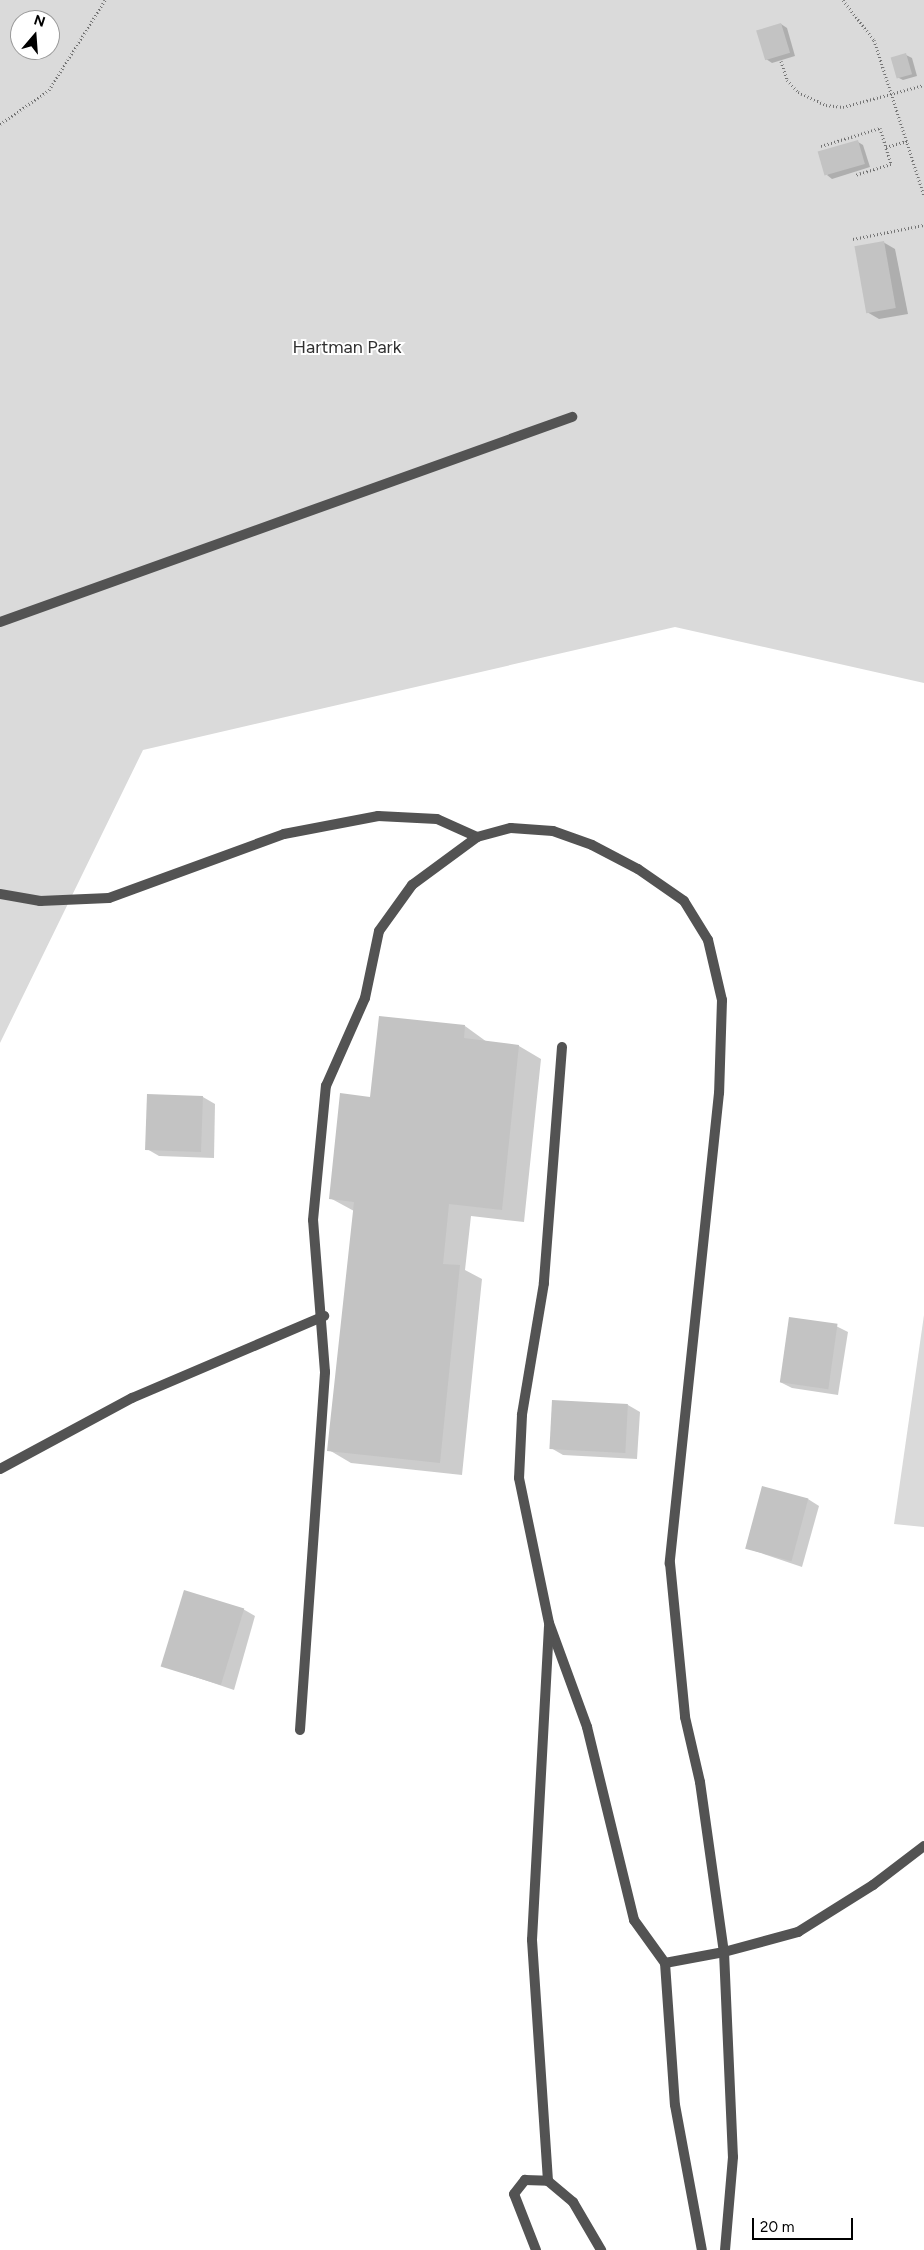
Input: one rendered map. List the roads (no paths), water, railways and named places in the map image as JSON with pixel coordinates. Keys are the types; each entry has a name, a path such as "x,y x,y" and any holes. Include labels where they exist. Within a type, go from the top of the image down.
{"lane":[{"path":"0,622 572,417"},
{"path":"0,894 40,901 109,898 284,834 378,816 437,819 477,837"},
{"path":"300,1730 316,1535 324,1316 313,1220 326,1086 365,998 379,931 412,885 477,837 511,828 553,832 592,845 638,869 684,901 708,940 722,1000 720,1093 670,1564 685,1717 700,1782 724,1952 733,2157 725,2250"},
{"path":"562,1047 544,1283 522,1415 519,1478 549,1623 587,1727 634,1920 664,1963 675,2105 702,2250"},
{"path":"0,1469 132,1398 324,1316"},
{"path":"548,2181 532,1940 549,1623"},
{"path":"664,1963 724,1952 798,1932 873,1885 924,1846"},
{"path":"536,2250 514,2194 525,2180 548,2181 574,2202 601,2250"}],"park label":[{"name":"Hartman Park","path":"347,347"}]}
